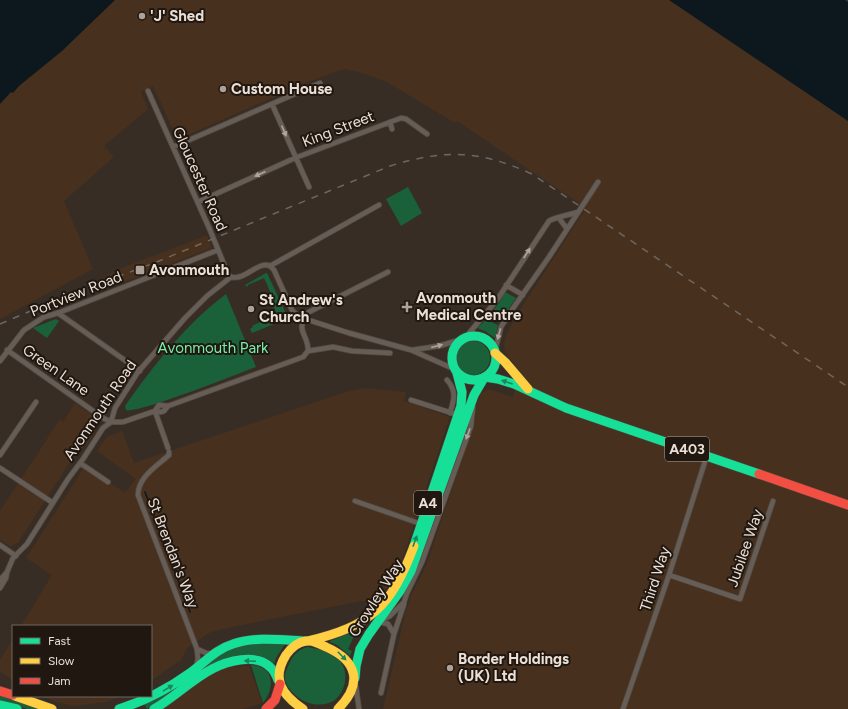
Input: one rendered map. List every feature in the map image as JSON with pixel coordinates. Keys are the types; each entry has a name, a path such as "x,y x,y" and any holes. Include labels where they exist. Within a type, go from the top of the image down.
{"highway":[{"path":"472,336 483,338 489,342 495,352 495,365 491,372 485,377 477,380 470,380 463,378 456,371 452,358 453,350 464,338 472,336"},
{"name":"A403","path":"495,352 528,390"},
{"name":"Crowley Way","path":"307,641 348,629 365,620 378,610 401,576 421,524 454,414 462,396 456,371"},
{"name":"A403","path":"485,377 498,379 528,390 566,408 848,505"},
{"name":"Crowley Way","path":"338,709 350,697 355,680 356,666 360,649 400,591 411,571 474,395 485,377"},
{"name":"A4","path":"152,697 180,680 212,654 227,646 246,641 307,641"},
{"path":"266,709 275,700 282,664 289,651 294,646 307,641 327,646 339,653 352,668 355,680"},
{"path":"154,709 177,695 208,671 234,661 250,660 263,662 272,669 284,693 294,704 303,709"},
{"path":"0,691 12,695"},
{"path":"17,697 52,709"},
{"name":"A4","path":"119,709 142,702 151,697"},
{"path":"0,705 17,709"}],"street":[{"path":"173,147 320,83"},
{"name":"Gloucester Road","path":"148,91 198,202 228,274 231,277"},
{"path":"272,104 309,187"},
{"name":"King Street","path":"198,202 295,158 390,122 404,118 427,134"},
{"name":"King Street","path":"390,122 392,129"},
{"path":"495,352 501,328 598,182"},
{"path":"270,266 379,205"},
{"path":"411,350 439,346 464,338 487,312 547,224 551,220 578,212"},
{"path":"559,218 567,229"},
{"name":"Portview Road","path":"0,361 18,336 28,327 44,317 58,313 218,250"},
{"path":"231,277 239,277 264,265 270,266 274,270 294,313 299,317 349,334 411,350 456,371"},
{"path":"308,351 308,346 302,331 303,319 309,312 388,272"},
{"name":"Avonmouth Road","path":"0,588 6,578 12,561 27,544 68,479 103,428 110,422 115,408 140,371 185,318 207,296 231,277"},
{"path":"506,285 523,295"},
{"path":"58,313 140,371"},
{"path":"110,422 123,422 154,412 159,405 168,406 303,357 308,351 333,347 352,351 390,353"},
{"name":"Green Lane","path":"8,350 110,422"},
{"path":"411,400 454,414 453,388 447,380"},
{"path":"381,693 394,634 407,593 422,562 471,426 474,395"},
{"path":"0,455 36,402"},
{"name":"St Brendan's Way","path":"154,412 169,450 169,455 140,483 138,495 197,648 198,659 195,669"},
{"name":"Third Way","path":"623,709 669,575 707,456"},
{"path":"80,462 108,482"},
{"path":"0,468 53,503"},
{"path":"355,501 421,524"},
{"name":"Jubilee Way","path":"669,575 740,599 773,501"},
{"path":"0,546 16,556"},
{"name":"Avonmouth Road","path":"0,580 7,572"},
{"path":"379,622 390,616 404,602"},
{"path":"379,622 388,624 394,634"},
{"path":"197,648 206,653 212,654"},
{"path":"355,680 360,709"}],"shaded area":[{"path":"0,0 848,0 848,709 383,709 405,614 411,595 426,566 475,421 477,403 480,394 489,389 513,397 520,373 506,353 504,348 505,338 518,313 586,208 457,121 455,123 387,82 359,72 344,69 308,82 181,138 176,136 153,86 141,92 148,109 104,146 114,157 64,201 93,269 0,319"},
{"path":"0,0 115,0 62,51 19,86 13,93 11,92 0,104"},
{"path":"669,0 845,0 848,2 848,121"},
{"path":"207,236 212,248 93,294 90,284 124,267"},
{"path":"365,388 406,392 404,401 450,417 400,566 388,587 375,601 361,601 211,632 187,648 181,660 152,680 152,625 22,625 52,575 26,558 83,469 109,486 111,483 125,493 136,479 97,451 107,437 122,431 134,463 346,392"},
{"path":"75,403 100,421 87,445 77,451 18,543 10,546 0,540 0,511 60,419 63,422"},
{"path":"12,641 12,679 0,672 0,660"},
{"path":"249,666 262,703 243,709 161,709 214,673 225,668"},
{"path":"43,697 121,697 105,702 74,706"}],"green space":[{"path":"408,187 422,213 401,226 386,199"},
{"path":"266,273 288,318 252,333 250,329 253,327 252,326 276,312 270,299 272,296 264,278 248,285 247,287 245,285"},
{"path":"505,292 516,298 499,323 487,318 499,303"},
{"name":"Avonmouth Park","path":"226,294 256,367 149,406 134,410 126,410 125,406 171,346 197,319"},
{"path":"56,319 59,321 47,338 33,328"},
{"path":"486,320 498,325 495,338 485,331 477,328"},
{"path":"470,341 476,341 480,342 487,348 490,358 489,365 483,372 476,375 470,375 466,374 459,368 456,361 456,355 457,351 463,344"},
{"path":"353,632 354,636 348,649 352,651 350,656 337,645 330,642 330,641"},
{"path":"253,644 285,644 274,664 243,656 147,709 144,704 214,657 232,648"},
{"path":"308,647 331,653 343,665 345,671 345,684 343,690 335,700 330,703 318,705 301,700 287,686 285,673 292,658 296,653"},
{"path":"251,665 259,666 265,669 269,674 271,685 270,691 263,703"},
{"path":"0,695 41,709 28,709 0,702"}],"waterway":[{"path":"145,492 190,612"}],"railway":[{"path":"0,324 49,303 159,261 390,166 410,160 445,155 478,156 495,160 532,174 848,387"}],"traffic: fast":[{"path":"470,336 478,336 490,342 496,354 496,358 496,362 490,374 478,380 470,380 458,374 452,362 452,354 458,342 470,336"},
{"path":"414,546 461,406 462,392 457,373"},
{"path":"485,377 514,384 566,408 759,474"},
{"path":"355,678 360,649 400,591 411,571 474,395 484,378"},
{"path":"152,696 190,673 227,646 260,639 306,641"},
{"path":"154,709 204,673 225,663 233,661 249,659 257,660 270,667 276,674 278,680"},
{"path":"119,709 149,697"},
{"path":"0,705 17,709"}],"traffic: slow":[{"path":"495,353 505,362 528,389"},
{"path":"308,641 348,628 376,611 387,599 397,584 414,546"},
{"path":"303,709 284,692 279,679 279,672 286,655 290,650 294,646 308,641 319,644 337,653 345,659 350,666 354,682 346,700 338,709"},
{"path":"18,697 52,709"}],"traffic: jam":[{"path":"759,474 848,505"},
{"path":"266,709 275,700 280,684"},
{"path":"0,691 12,695"}],"place":[{"name":"'J' Shed","path":"142,16"},
{"name":"Custom House","path":"223,89"},
{"name":"Avonmouth","path":"140,270"},
{"name":"Avonmouth Medical Centre","path":"407,307"},
{"name":"St Andrew's Church","path":"251,309"},
{"name":"Border Holdings (UK) Ltd","path":"450,668"}]}
